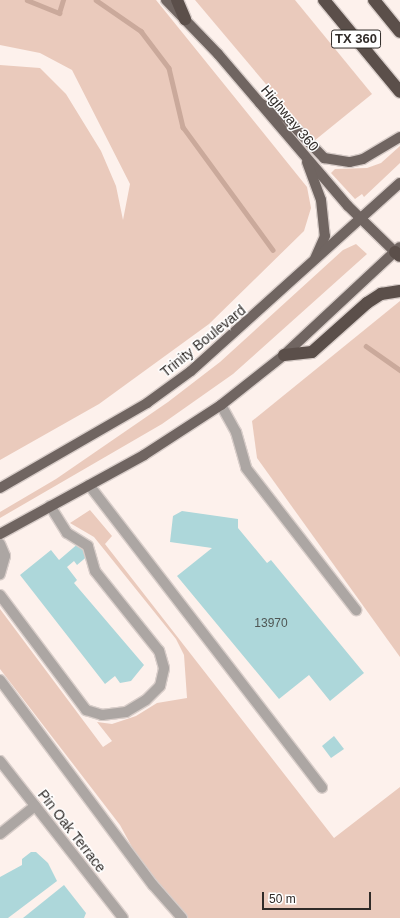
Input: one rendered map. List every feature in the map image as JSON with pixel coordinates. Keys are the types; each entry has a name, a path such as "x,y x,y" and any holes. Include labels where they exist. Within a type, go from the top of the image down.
{"highway":[{"path":"178,0 185,19"},
{"name":"TX 360","path":"324,0 400,92"},
{"name":"TX 360","path":"374,0 400,32"},
{"path":"284,355 312,352 367,303 381,294 400,291"}],"main road":[{"name":"Highway 360","path":"166,0 185,19 307,160 362,219 398,252"},
{"path":"258,102 285,117 324,158 350,162 363,159 400,137"},
{"path":"301,274 320,253 325,236 320,200 307,160"},
{"name":"Trinity Boulevard","path":"0,488 147,403 191,371 301,274 400,183"},
{"path":"0,534 89,485 221,405 284,355 398,252"}],"street":[{"path":"221,405 236,432 246,468 356,610"},
{"path":"89,485 322,788"},
{"path":"0,595 86,710 108,715 126,712 146,700 160,686 164,668 159,651 95,571 88,546 67,533 50,506"},
{"path":"0,544 4,556 0,574"},
{"path":"0,680 153,885 182,918"},
{"name":"Pin Oak Terrace","path":"0,761 123,918"},
{"path":"0,834 35,806"}],"shaded area":[{"path":"0,0 156,0 307,187 311,208 304,231 209,324 99,404 0,460 0,65 40,68 66,94 101,151 116,186 123,220 130,184 72,70 40,53 0,45"},
{"path":"195,0 295,0 372,94 314,141"},
{"path":"400,146 400,163 364,197 362,194 355,199 331,173 335,169 367,168 381,163"},
{"path":"356,244 367,254 233,374 162,424 0,518 0,512 56,479 168,402 220,362 343,250"},
{"path":"400,301 400,657 257,458 252,421"},
{"path":"90,510 112,536 105,544 334,838 400,787 400,918 188,918 139,860 120,825 0,669 0,609 103,747 112,741 97,722 112,724 136,716 157,703 187,698 184,655 176,639 94,537 70,523"}],"building":[{"path":"182,511 238,519 238,528 267,563 271,560 364,673 330,701 309,675 279,699 177,576 212,548 170,542 173,516"},
{"path":"80,542 90,554 77,565 74,561 67,567 77,580 74,583 144,665 131,681 120,683 115,676 105,684 20,575 51,550 59,560"},
{"path":"334,736 344,749 331,758 322,746"},
{"path":"31,852 36,852 48,863 57,881 8,918 0,918 0,877 22,865 22,859"},
{"path":"64,885 86,913 84,918 23,918"}],"waterway":[{"path":"27,0 59,13 63,0"},
{"path":"96,0 141,31 169,68 183,127 273,250"},
{"path":"366,346 400,370"}]}
